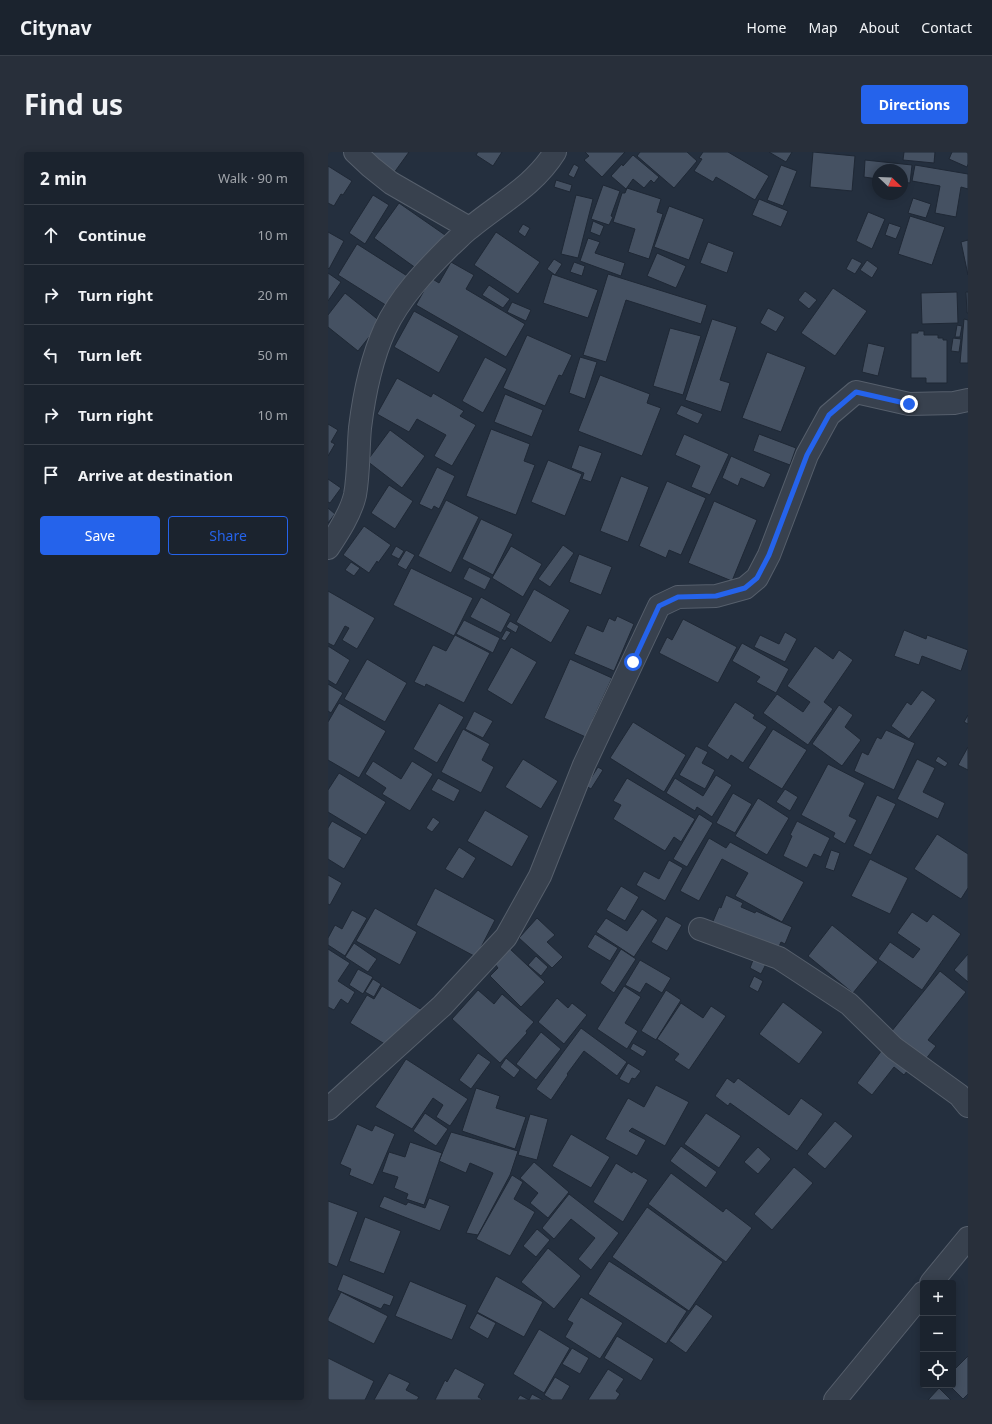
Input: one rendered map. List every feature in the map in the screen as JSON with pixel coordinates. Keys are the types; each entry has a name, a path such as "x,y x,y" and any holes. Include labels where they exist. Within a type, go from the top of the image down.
{"street":[{"path":"355,152 371,167 391,182 470,228"},
{"path":"328,548 341,529 355,496 359,464 360,429 365,396 371,367 385,329 413,284 470,228 523,189 548,163 555,152"},
{"path":"328,1109 442,1006 506,937 540,876 584,765 659,606 678,597 716,596 745,588 757,578 769,555 807,455 829,415 856,392 909,404 954,403 968,400"},
{"path":"700,929 778,958 843,1000 894,1048 959,1095 968,1106"},
{"path":"933,1280 968,1238"},
{"path":"835,1400 920,1297"}],"building":[{"path":"364,152 409,152 391,177"},
{"path":"478,152 502,152 493,166 476,155"},
{"path":"585,152 625,152 602,177 584,160 589,156"},
{"path":"640,152 687,152 697,161 674,188 637,156"},
{"path":"703,152 728,152 769,176 755,200 716,177 713,182 694,171 702,159 699,158"},
{"path":"769,152 792,152 786,162"},
{"path":"813,152 855,156 852,191 810,187"},
{"path":"904,152 935,152 934,163 903,160"},
{"path":"952,152 968,152 967,167 949,159"},
{"path":"633,155 659,177 654,183 651,180 644,188 633,179 626,189 611,176"},
{"path":"865,160 903,164 872,164 872,178 864,177"},
{"path":"574,164 579,167 574,178 568,175"},
{"path":"781,165 797,171 783,206 767,200"},
{"path":"908,165 912,165 910,183 908,183"},
{"path":"915,165 968,174 968,189 961,187 956,217 935,213 940,186 912,181"},
{"path":"328,166 352,181 343,195 341,194 334,206 328,203"},
{"path":"556,180 572,185 570,192 554,187"},
{"path":"603,185 620,191 611,216 613,217 609,225 591,219"},
{"path":"627,188 661,199 657,212 663,214 649,259 628,252 635,229 613,222 622,193 625,193"},
{"path":"373,195 389,205 365,244 349,233"},
{"path":"576,195 593,199 578,258 561,254"},
{"path":"913,198 931,204 926,218 908,213"},
{"path":"759,199 788,211 781,227 752,215"},
{"path":"399,203 445,235 420,271 374,238"},
{"path":"669,206 704,219 689,260 654,247"},
{"path":"868,212 885,219 872,249 856,241"},
{"path":"910,216 945,227 932,265 898,254"},
{"path":"593,221 604,226 600,236 590,232"},
{"path":"889,223 901,227 896,239 885,235"},
{"path":"523,224 530,228 525,237 518,232"},
{"path":"328,232 344,241 329,269 328,268"},
{"path":"496,232 540,262 518,294 474,265"},
{"path":"588,238 600,242 595,253 625,263 621,276 580,261"},
{"path":"968,240 968,275 961,242"},
{"path":"708,242 734,252 727,273 700,263"},
{"path":"357,244 412,279 392,309 338,275"},
{"path":"657,253 686,266 676,288 647,276"},
{"path":"852,258 862,263 855,274 846,269"},
{"path":"554,259 562,264 555,275 547,269"},
{"path":"867,260 878,268 872,278 860,270"},
{"path":"451,262 474,275 466,289 525,324 506,357 416,305 431,278 439,283"},
{"path":"574,262 585,266 582,276 570,272"},
{"path":"328,273 341,282 328,301"},
{"path":"552,274 598,290 588,318 543,303"},
{"path":"608,274 707,305 701,324 626,300 606,362 583,355"},
{"path":"489,285 510,299 503,308 482,295"},
{"path":"833,288 867,311 835,356 801,333"},
{"path":"805,291 817,300 809,309 798,300"},
{"path":"957,292 958,323 922,324 921,293"},
{"path":"966,292 968,292 968,313 967,313"},
{"path":"345,293 381,322 358,351 328,327 328,315"},
{"path":"512,302 531,310 526,321 507,312"},
{"path":"768,308 785,317 776,332 760,323"},
{"path":"414,311 459,336 439,373 394,347"},
{"path":"712,319 737,327 720,380 730,383 721,412 685,400"},
{"path":"964,319 968,320 968,363 960,363"},
{"path":"957,325 962,326 960,337 955,337"},
{"path":"670,328 701,336 683,395 653,386"},
{"path":"918,331 924,331 924,335 938,335 938,338 947,340 947,383 926,383 926,378 911,378 911,333 918,333"},
{"path":"527,335 572,355 562,376 559,375 545,406 503,388"},
{"path":"953,338 961,339 959,352 951,351"},
{"path":"868,343 885,347 878,376 862,372"},
{"path":"767,352 806,367 781,432 742,418"},
{"path":"485,357 507,369 483,413 462,401"},
{"path":"580,357 597,362 585,399 569,393"},
{"path":"600,375 650,394 647,403 661,408 642,456 578,431"},
{"path":"397,378 431,397 433,393 464,411 460,416 476,425 452,466 434,456 446,435 417,419 409,432 377,414"},
{"path":"505,394 543,410 532,437 494,422"},
{"path":"681,405 703,414 698,424 676,414"},
{"path":"328,424 338,430 331,442 335,444 328,456"},
{"path":"491,429 530,444 524,461 535,465 516,515 466,496"},
{"path":"390,430 425,456 402,488 367,461"},
{"path":"684,434 729,454 710,495 691,487 700,466 675,455"},
{"path":"759,434 796,448 790,465 753,451"},
{"path":"579,445 602,453 591,482 582,479 584,473 571,468"},
{"path":"731,456 771,474 764,488 741,478 738,486 722,478"},
{"path":"548,460 582,474 565,516 531,502"},
{"path":"437,467 455,476 439,509 434,506 432,510 419,504"},
{"path":"621,476 649,487 628,542 600,531"},
{"path":"328,479 341,488 330,503 328,502"},
{"path":"667,481 706,498 681,555 669,550 666,558 639,546"},
{"path":"389,485 413,501 395,529 371,513"},
{"path":"446,500 479,517 451,573 418,556"},
{"path":"714,501 757,520 732,581 688,563"},
{"path":"328,508 335,514 328,523"},
{"path":"481,519 513,534 493,575 462,559"},
{"path":"364,526 391,545 369,573 343,555"},
{"path":"563,545 574,553 550,587 538,579"},
{"path":"396,546 404,551 399,559 391,555"},
{"path":"511,546 542,564 523,597 492,578"},
{"path":"406,550 415,555 406,570 397,565"},
{"path":"579,554 612,567 601,595 569,582"},
{"path":"351,562 360,568 354,576 345,570"},
{"path":"469,567 491,578 485,590 463,579"},
{"path":"411,568 473,598 454,636 393,605"},
{"path":"534,589 570,610 551,643 516,622"},
{"path":"328,591 375,618 357,649 342,640 349,628 345,626 334,646 328,643"},
{"path":"481,597 511,614 501,633 470,617"},
{"path":"617,616 634,624 614,671 574,654 587,625 603,632 609,618 615,621"},
{"path":"683,619 737,647 718,683 659,653 667,637 672,640"},
{"path":"464,620 500,638 493,653 456,634"},
{"path":"510,621 519,626 516,633 506,627"},
{"path":"506,630 511,632 505,641 501,639"},
{"path":"904,630 926,639 927,635 968,650 961,671 922,656 919,665 894,656"},
{"path":"785,632 797,639 785,662 754,647 760,635 779,644"},
{"path":"455,635 490,653 464,703 426,684 425,687 414,682 433,645 446,651"},
{"path":"742,643 789,669 776,693 756,682 760,677 732,661"},
{"path":"328,646 350,660 336,685 328,680"},
{"path":"815,646 833,659 839,650 853,660 824,702 833,709 808,745 763,713 777,694 803,712 810,702 787,686"},
{"path":"511,647 537,662 512,705 487,690"},
{"path":"367,659 407,683 385,722 344,699"},
{"path":"570,659 612,678 593,719 598,721 590,739 544,718"},
{"path":"328,684 343,693 331,713 328,711"},
{"path":"922,690 936,700 909,739 891,726 907,702 911,705"},
{"path":"735,702 755,715 753,718 767,727 743,763 731,755 728,760 707,746"},
{"path":"339,703 386,731 359,778 328,760 328,722"},
{"path":"439,703 464,717 437,763 413,749"},
{"path":"839,705 853,715 845,727 861,740 842,766 812,744"},
{"path":"474,711 493,721 483,738 465,729"},
{"path":"968,715 968,724 964,722"},
{"path":"633,722 686,755 664,792 610,758"},
{"path":"463,729 490,744 482,760 494,767 481,793 441,772"},
{"path":"773,729 807,750 782,789 748,768"},
{"path":"886,730 915,743 894,790 854,771 862,752 868,755 877,737 881,739"},
{"path":"696,746 708,752 702,763 715,770 705,789 679,775"},
{"path":"968,747 968,770 958,765"},
{"path":"938,756 948,763 945,767 935,761"},
{"path":"523,759 558,781 541,809 505,787"},
{"path":"917,759 935,768 923,792 945,803 938,819 897,799"},
{"path":"373,761 401,779 412,761 433,774 410,811 382,794 386,788 365,774"},
{"path":"828,764 865,783 849,816 857,820 845,844 833,837 835,833 801,815"},
{"path":"598,767 603,770 591,789 586,786"},
{"path":"339,773 386,802 366,835 328,812 328,790"},
{"path":"716,775 732,785 712,817 697,807 695,811 666,793 675,778 703,796"},
{"path":"438,778 460,790 454,802 431,790"},
{"path":"627,778 695,819 681,842 674,837 665,851 613,819 621,805 613,801"},
{"path":"785,789 798,797 790,811 776,802"},
{"path":"733,793 752,804 735,833 716,823"},
{"path":"877,795 896,804 871,855 853,846"},
{"path":"758,798 789,818 767,855 735,836"},
{"path":"485,810 529,836 512,867 467,841"},
{"path":"699,814 713,823 687,867 673,859"},
{"path":"433,817 440,822 432,832 426,828"},
{"path":"332,821 362,838 344,869 328,859 328,828"},
{"path":"797,821 830,838 821,857 814,854 807,868 783,856 792,836 790,835"},
{"path":"937,834 968,854 968,888 961,899 914,869"},
{"path":"709,838 726,848 730,842 804,882 782,922 735,896 748,873 722,859 699,901 680,891"},
{"path":"459,847 476,858 463,879 445,869"},
{"path":"831,850 840,853 834,871 825,868"},
{"path":"870,859 908,878 890,914 851,896"},
{"path":"669,860 683,868 665,901 636,885 644,871 659,879"},
{"path":"328,875 342,883 330,905 328,904"},
{"path":"621,886 639,897 625,921 606,910"},
{"path":"435,888 495,920 476,957 416,925"},
{"path":"726,895 743,903 741,907 755,913 756,911 792,927 785,944 781,942 776,953 711,926"},
{"path":"375,908 417,932 400,965 356,941"},
{"path":"642,909 658,920 634,957 596,932 606,918 627,931"},
{"path":"352,910 367,918 345,956 328,945 328,938 335,925 342,929"},
{"path":"912,912 927,922 933,914 961,934 922,990 878,959 890,942 913,958 920,949 897,933"},
{"path":"666,916 682,925 667,951 651,942"},
{"path":"537,918 555,935 547,942 563,957 552,968 519,938"},
{"path":"832,925 878,962 853,993 808,956"},
{"path":"595,934 618,948 610,961 587,947"},
{"path":"354,943 377,959 368,972 345,957"},
{"path":"328,949 350,963 338,981 355,992 348,1004 341,999 334,1010 328,1007"},
{"path":"510,949 545,982 521,1007 490,976 498,968 495,964"},
{"path":"621,949 636,959 614,993 600,983"},
{"path":"756,952 769,958 761,974 750,968"},
{"path":"968,954 968,982 954,970"},
{"path":"536,956 548,967 541,976 528,965"},
{"path":"640,960 671,978 662,993 646,983 640,993 625,985"},
{"path":"358,969 373,977 363,994 349,985"},
{"path":"940,971 966,992 928,1040 936,1046 922,1064 887,1037"},
{"path":"754,976 763,981 758,992 749,987"},
{"path":"373,979 381,984 374,997 365,992"},
{"path":"382,986 427,1013 421,1023 412,1018 393,1049 350,1023 367,995 374,999"},
{"path":"624,986 641,997 625,1023 638,1031 627,1049 597,1029"},
{"path":"478,990 494,1004 502,994 534,1022 526,1031 527,1033 500,1063 452,1019"},
{"path":"666,990 681,1000 656,1040 641,1031"},
{"path":"557,998 568,1008 572,1003 587,1015 564,1044 538,1022"},
{"path":"783,1002 823,1032 799,1064 759,1034"},
{"path":"681,1003 703,1018 711,1006 726,1016 689,1070 674,1060 679,1054 657,1039"},
{"path":"581,1028 627,1062 617,1076 584,1051 567,1074 568,1075 551,1100 536,1089"},
{"path":"541,1032 561,1049 536,1080 516,1064"},
{"path":"633,1043 647,1051 643,1057 630,1049"},
{"path":"885,1046 911,1066 904,1075 894,1067 872,1095 857,1083"},
{"path":"478,1053 491,1062 471,1089 459,1080"},
{"path":"506,1058 520,1070 514,1078 500,1067"},
{"path":"406,1059 468,1099 450,1126 436,1117 443,1105 433,1098 412,1129 375,1107"},
{"path":"628,1063 641,1071 635,1079 632,1078 629,1084 619,1079"},
{"path":"727,1078 734,1083 738,1078 789,1115 801,1098 823,1114 797,1151 730,1103 728,1106 715,1096"},
{"path":"656,1085 689,1102 665,1146 632,1128 629,1131 646,1140 637,1156 605,1139 628,1098 644,1107"},
{"path":"476,1088 500,1096 496,1108 526,1117 515,1149 462,1131"},
{"path":"425,1113 448,1129 436,1146 413,1131"},
{"path":"706,1113 741,1136 719,1168 684,1144"},
{"path":"530,1114 548,1119 537,1160 518,1155"},
{"path":"835,1121 853,1136 825,1169 807,1154"},
{"path":"357,1124 372,1131 375,1125 395,1134 373,1185 349,1175 351,1169 340,1164"},
{"path":"451,1132 518,1151 510,1175 478,1235 466,1233 493,1173 470,1163 466,1173 439,1161"},
{"path":"571,1134 610,1157 591,1188 552,1166"},
{"path":"410,1142 442,1153 424,1205 406,1199 408,1194 394,1188 398,1177 382,1172 389,1152 405,1157"},
{"path":"681,1146 717,1172 706,1188 670,1161"},
{"path":"758,1147 771,1159 758,1174 744,1162"},
{"path":"534,1162 569,1192 548,1218 530,1203 538,1193 520,1178"},
{"path":"616,1163 632,1173 633,1171 648,1180 623,1222 593,1202"},
{"path":"794,1167 813,1183 772,1230 754,1214"},
{"path":"671,1173 723,1212 726,1208 752,1228 726,1262 648,1204"},
{"path":"512,1175 523,1182 514,1199 535,1212 510,1256 476,1239"},
{"path":"569,1194 619,1233 591,1270 578,1259 595,1238 571,1219 554,1239 542,1228"},
{"path":"384,1196 406,1205 408,1202 425,1208 429,1198 450,1206 440,1231 379,1207"},
{"path":"328,1201 358,1212 337,1267 328,1263"},
{"path":"647,1207 723,1262 689,1311 612,1257"},
{"path":"365,1217 401,1231 384,1274 349,1261"},
{"path":"537,1229 550,1240 536,1257 523,1246"},
{"path":"548,1248 581,1276 554,1309 521,1282"},
{"path":"609,1261 687,1311 666,1344 588,1294"},
{"path":"343,1274 394,1296 390,1306 384,1304 381,1309 337,1290"},
{"path":"496,1276 543,1302 524,1337 477,1312"},
{"path":"410,1281 467,1305 452,1340 395,1316"},
{"path":"341,1292 388,1316 374,1344 328,1321 328,1318"},
{"path":"581,1297 623,1323 600,1359 565,1337 573,1323 567,1320"},
{"path":"696,1304 713,1316 686,1353 669,1341"},
{"path":"477,1313 496,1323 488,1339 469,1328"},
{"path":"539,1329 570,1348 544,1393 513,1374"},
{"path":"617,1336 654,1359 641,1381 604,1358"},
{"path":"572,1348 589,1358 580,1374 562,1364"},
{"path":"968,1356 968,1394 963,1399 952,1388 956,1388 956,1368"},
{"path":"328,1358 374,1381 365,1400 328,1400"},
{"path":"455,1368 485,1384 478,1397 482,1399 481,1400 435,1400 445,1380 447,1382"},
{"path":"608,1369 624,1379 616,1391 620,1394 616,1400 588,1400"},
{"path":"389,1373 410,1383 406,1390 419,1397 417,1400 374,1400"},
{"path":"555,1377 570,1386 562,1400 552,1400 544,1395"},
{"path":"939,1388 951,1400 928,1400"},
{"path":"532,1394 543,1400 529,1400"},
{"path":"520,1395 529,1400 517,1400"}],"route":[{"path":"633,662 659,606 678,597 716,596 745,588 757,578 769,555 807,455 829,415 856,392 909,404"}]}
